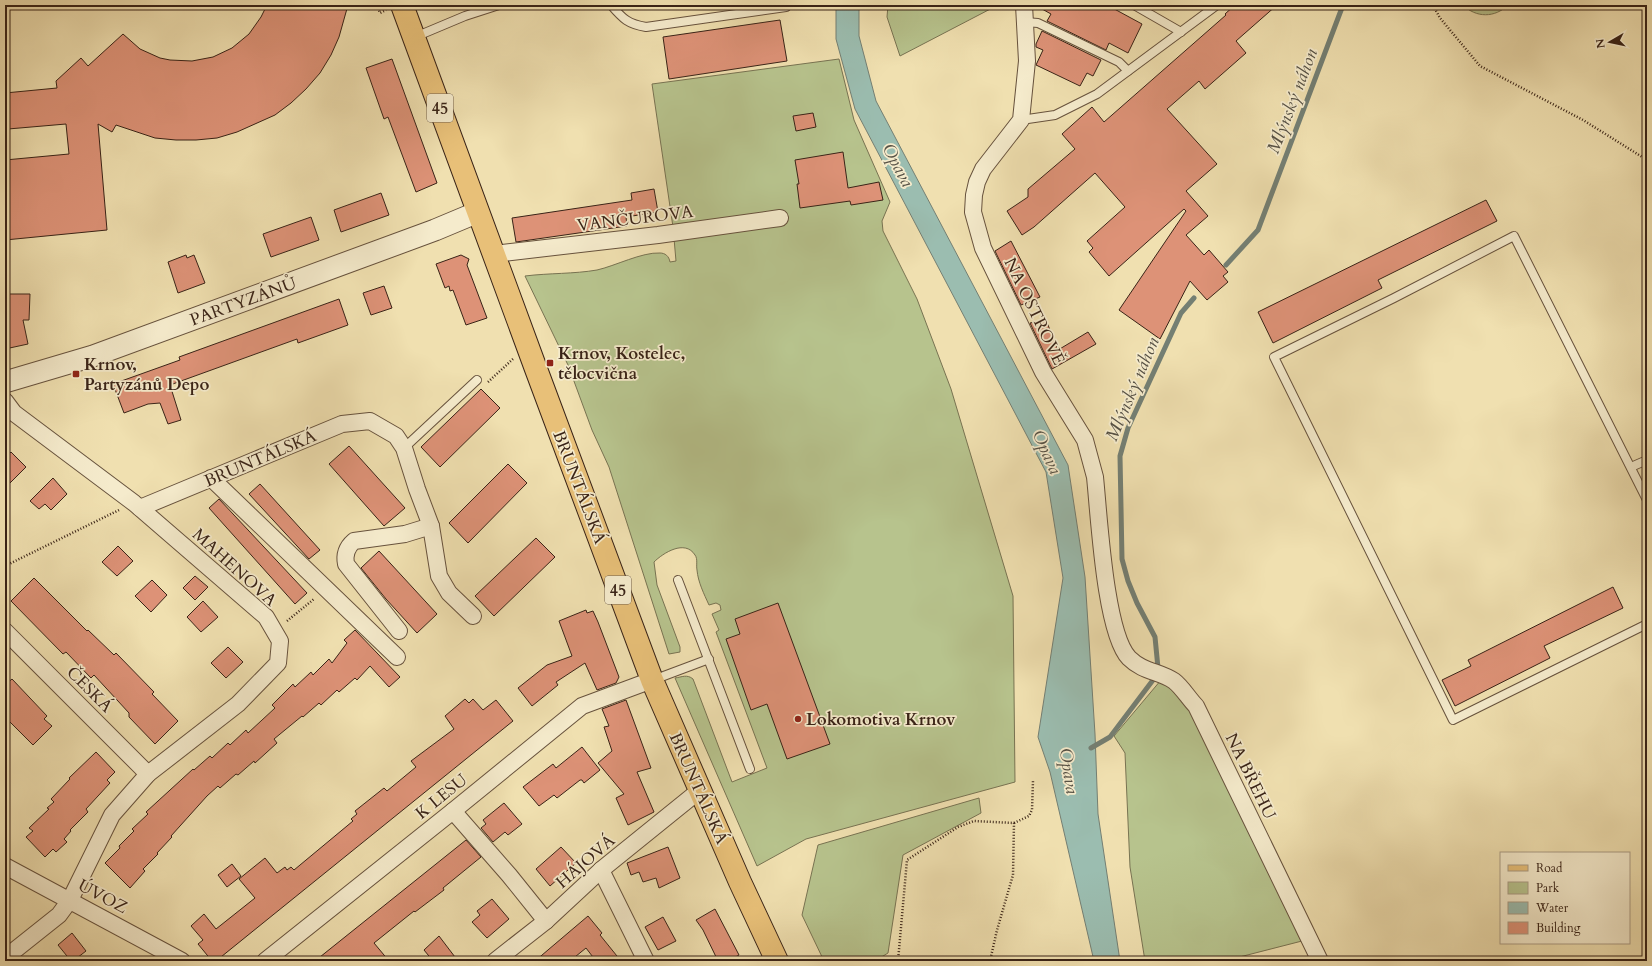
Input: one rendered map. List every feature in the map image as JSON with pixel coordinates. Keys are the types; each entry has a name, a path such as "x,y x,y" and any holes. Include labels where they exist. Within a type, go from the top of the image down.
{"main road":[{"name":"BRUNTÁLSKÁ","path":"402,5 652,680 740,882 777,961"}],"street":[{"path":"1021,120 1027,62 1024,5"},
{"name":"NA OSTROVĚ","path":"1021,120 980,175 974,195 973,212 983,248 1043,372 1084,440 1092,460 1108,596 1117,636"},
{"name":"PARTYZÁNŮ","path":"5,382 93,356 435,230 478,212"},
{"name":"VANČUROVA","path":"494,254 658,235 780,218"},
{"name":"MAHENOVA","path":"5,401 14,413 137,505 266,617 280,641 278,663 238,704 148,774 112,815 70,900 59,915 5,958"},
{"name":"BRUNTÁLSKÁ","path":"137,505 211,478 342,424 370,421 396,436 404,448 431,526 439,576 449,593 473,616"},
{"path":"211,478 397,657"},
{"path":"399,631 346,564 346,553 348,546 354,541 405,534 431,526"},
{"name":"ČESKÁ","path":"5,632 148,774"},
{"name":"NA BŘEHU","path":"1117,636 1127,656 1136,665 1174,681 1196,706 1320,961"},
{"name":"K LESU","path":"265,961 582,706 652,680"},
{"name":"HÁJOVÁ","path":"496,961 546,921 601,870 700,790"},
{"path":"453,811 509,875 546,921"},
{"name":"ÚVOZ","path":"5,866 182,961"},
{"path":"601,870 646,961"}],"lane":[{"path":"414,38 465,16 499,5"},
{"path":"611,5 619,14 633,25 646,27 786,7 786,5"},
{"path":"1134,5 1181,32"},
{"path":"1021,120 1055,115 1097,94 1217,5"},
{"path":"1025,22 1038,24 1119,62 1128,71"},
{"path":"1647,500 1514,236 1394,298 1274,357 1452,720 1647,624"},
{"path":"404,448 477,380"},
{"path":"1631,467 1647,460"},
{"path":"678,580 750,769"},
{"path":"652,680 708,659"}],"path":[{"path":"1416,5 1435,7 1440,18 1480,66 1583,120 1647,160"},
{"path":"5,566 137,505"},
{"path":"275,633 284,623 327,589"},
{"path":"898,961 908,860 958,828 974,821 1014,823 1029,816 1032,810 1033,781"},
{"path":"990,961 996,930 1013,875 1014,823"}],"green space":[{"path":"888,5 998,5 900,56 887,17"},
{"path":"1463,5 1508,5 1497,12 1486,15 1474,12"},
{"path":"839,59 854,120 890,202 882,221 883,231 917,299 951,389 1013,596 1015,782 806,839 757,866 675,678 687,676 693,679 732,782 767,768 716,632 719,630 712,614 721,610 720,605 716,603 709,605 699,579 697,560 691,550 686,548 674,549 654,562 657,585 680,647 680,652 669,654 609,467 592,430 568,365 525,276 597,270 653,253 666,255 670,262 676,261 673,227 652,84"},
{"path":"1161,680 1172,686 1190,706 1302,941 1224,961 1145,961 1130,867 1125,753 1114,736"},
{"path":"979,798 981,813 903,855 888,953 875,961 824,961 802,915 818,845"}],"water":[{"name":"Opava","path":"836,5 859,5 859,36 876,101 1068,465 1085,577 1095,734 1098,814 1120,961 1094,961 1050,772 1038,737 1063,578 1046,472 855,109 836,39"}],"building":[{"path":"267,5 348,5 339,37 331,55 320,73 291,103 275,115 237,132 217,138 176,140 155,138 116,125 112,132 98,124 107,230 5,240 5,160 69,154 66,124 8,129 5,93 57,88 56,81 81,58 88,66 123,34 140,49 160,58 192,61 213,57 232,48 249,34 261,17"},
{"path":"1035,5 1107,5 1142,24 1128,53 1109,43 1106,50 1047,21 1051,14"},
{"path":"1235,5 1277,5 1236,41 1246,53 1205,89 1199,81 1167,109 1217,164 1186,191 1208,216 1186,235 1204,255 1209,250 1228,272 1223,276 1228,282 1207,300 1190,281 1160,339 1119,310 1186,211 1184,209 1109,276 1089,252 1093,248 1087,241 1125,207 1095,173 1034,227 1022,235 1007,211 1028,197 1028,189 1075,149 1062,134 1092,107 1104,122 1226,15 1225,14"},
{"path":"780,20 787,61 669,79 663,37"},
{"path":"1042,31 1101,60 1093,76 1087,73 1080,86 1036,65 1043,50 1036,47"},
{"path":"392,59 437,183 416,192 388,117 384,119 366,68"},
{"path":"813,113 816,127 796,131 793,116"},
{"path":"843,152 848,188 879,182 883,200 851,205 850,201 800,208 797,184 799,184 795,160"},
{"path":"654,189 658,212 626,217 627,226 516,242 512,218 632,200 631,193"},
{"path":"381,193 389,215 341,232 334,210"},
{"path":"1486,200 1497,221 1378,280 1382,288 1273,343 1258,312"},
{"path":"311,217 319,240 271,257 263,234"},
{"path":"1011,241 1040,297 1021,305 995,251"},
{"path":"186,255 187,258 194,255 205,283 178,293 168,262"},
{"path":"461,255 469,259 467,265 487,318 466,325 453,290 450,291 449,286 445,288 436,264"},
{"path":"384,286 392,308 371,315 363,293"},
{"path":"5,294 30,294 29,320 23,320 28,344 5,349"},
{"path":"339,299 348,325 298,343 297,339 170,385 181,420 168,424 160,403 148,404 124,413 113,384 180,360 179,357"},
{"path":"1046,320 1058,350 1088,332 1096,344 1052,369 1030,323"},
{"path":"481,389 500,408 440,467 421,447"},
{"path":"349,446 405,508 384,526 329,464"},
{"path":"11,452 26,467 5,488 5,458"},
{"path":"508,464 527,483 468,543 449,523"},
{"path":"53,478 67,494 51,510 45,504 39,509 30,501"},
{"path":"260,484 320,550 309,559 249,494"},
{"path":"219,499 307,593 295,604 209,508"},
{"path":"536,538 555,557 494,616 475,596"},
{"path":"118,546 133,561 117,576 102,562"},
{"path":"379,551 437,614 417,633 386,599 361,568"},
{"path":"195,576 208,587 195,600 183,588"},
{"path":"34,578 87,631 88,630 114,655 116,653 154,692 152,694 178,721 155,744 129,717 129,713 94,675 91,678 66,652 63,654 11,601"},
{"path":"152,580 167,595 151,612 135,596"},
{"path":"1613,587 1623,608 1544,646 1550,658 1455,706 1442,680 1471,666 1468,660"},
{"path":"203,601 218,617 201,632 187,617"},
{"path":"778,603 830,744 787,759 767,704 751,710 726,639 740,634 735,619"},
{"path":"586,610 587,613 593,611 598,622 619,677 616,683 597,690 585,663 556,682 558,685 532,706 518,688 547,665 572,656 559,621"},
{"path":"355,630 400,677 389,687 370,666 357,680 355,678 339,692 337,690 321,705 319,703 303,717 302,716 274,739 277,743 255,763 254,761 238,775 236,774 220,788 218,786 207,796 171,836 172,837 157,853 158,854 143,869 145,871 130,888 105,863 134,831 132,829 148,814 146,812 193,769 194,770 210,756 212,758 228,743 230,745 246,730 248,733 275,708 272,705 293,684 295,687 311,672 313,675 329,659 332,663 347,643 344,640"},
{"path":"228,647 243,662 226,678 211,663"},
{"path":"12,679 47,716 44,719 52,726 33,745 5,717 5,685"},
{"path":"465,699 469,703 473,699 483,710 496,700 513,721 216,961 212,961 198,944 203,940 191,926 204,914 216,929 255,898 239,879 265,858 277,873 285,867 287,870 291,867 294,870 353,821 351,819 357,814 355,811 384,788 387,791 416,767 411,761 454,729 445,716"},
{"path":"626,700 651,768 637,772 654,812 628,825 616,798 624,794 598,763 612,751 604,727 609,726 602,709"},
{"path":"582,747 600,770 584,783 580,780 557,798 554,795 539,806 523,787 553,764 556,768"},
{"path":"96,752 115,772 107,780 110,783 86,809 88,812 70,830 71,831 64,839 67,842 56,852 53,849 45,857 26,837 33,831 29,828 49,809 47,808 54,802 51,799 70,779 69,778"},
{"path":"504,803 522,824 508,835 505,832 493,842 481,828 486,824 483,820"},
{"path":"466,840 481,857 443,888 444,890 415,912 414,911 374,943 389,961 315,961"},
{"path":"561,847 576,863 550,886 536,869"},
{"path":"668,847 680,878 659,888 656,878 643,882 639,872 631,875 627,863"},
{"path":"232,864 241,876 227,887 218,875"},
{"path":"492,899 509,919 487,938 472,922 480,915 477,911"},
{"path":"715,909 739,955 728,961 718,961 703,930 696,920"},
{"path":"588,916 602,933 600,935 621,961 596,961 586,948 570,961 535,961"},
{"path":"663,917 676,941 658,950 645,927"},
{"path":"72,933 86,951 71,961 58,945"},
{"path":"439,936 458,961 433,961 424,950"}],"waterway":[{"name":"Mlýnský náhon","path":"1226,265 1258,230 1343,5"},
{"name":"Mlýnský náhon","path":"1091,748 1110,737 1153,680 1158,668 1155,637 1137,603 1128,581 1122,559 1120,456 1128,428 1181,313 1194,298"}],"place":[{"name":"Krnov, Kostelec, tělocvična","path":"550,363"},
{"name":"Krnov, Partyzánů Depo","path":"76,374"},
{"name":"Lokomotiva Krnov","path":"798,719"}]}
